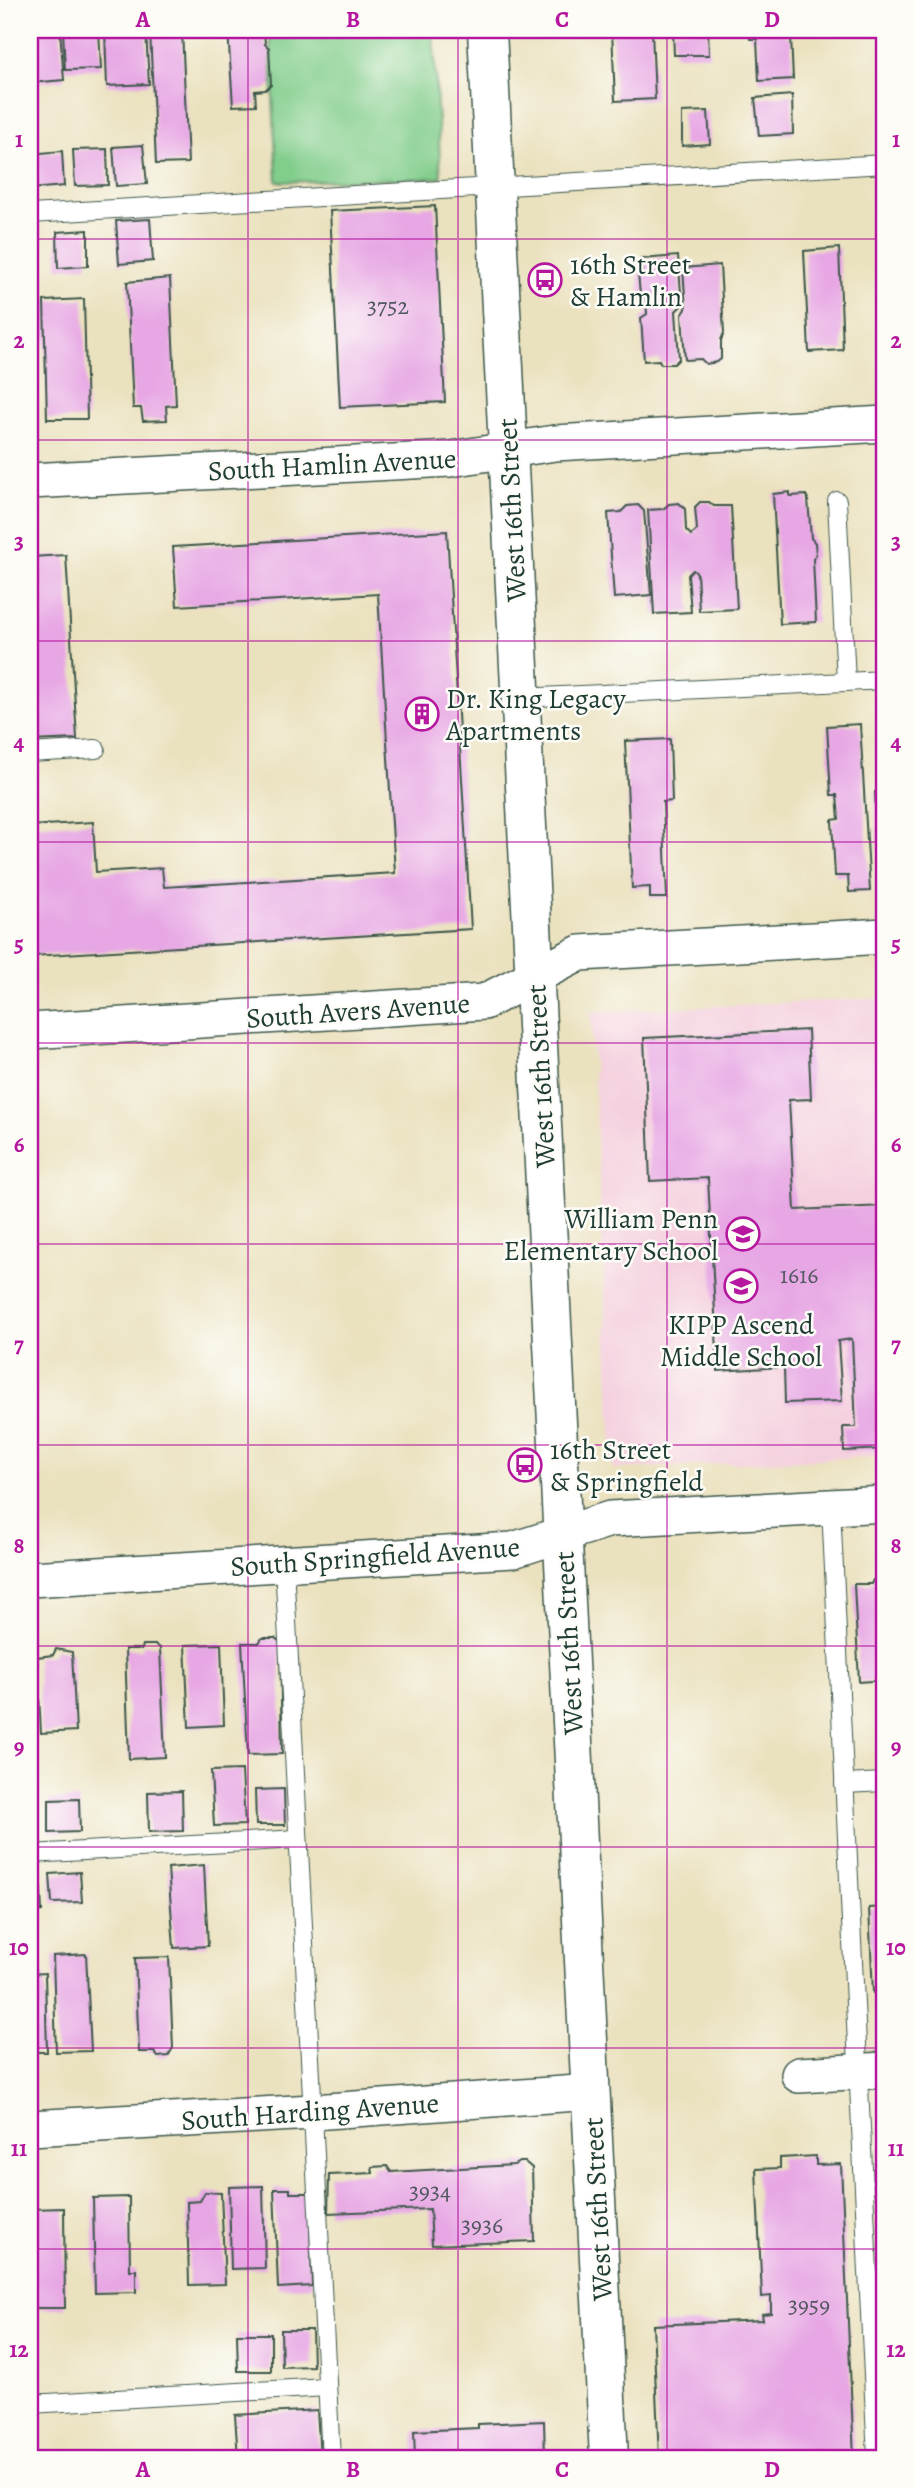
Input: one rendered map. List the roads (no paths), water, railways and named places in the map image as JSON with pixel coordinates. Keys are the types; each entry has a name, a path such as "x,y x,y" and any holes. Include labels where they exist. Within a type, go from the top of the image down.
{"street":[{"name":"West 16th Street","path":"488,30 609,2458"},
{"name":"South Hamlin Avenue","path":"30,481 450,459 555,443 885,424"},
{"name":"South Avers Avenue","path":"30,1031 484,1002 580,953 885,936"},
{"name":"South Springfield Avenue","path":"30,1579 513,1550 610,1519 885,1504"},
{"path":"799,2075 872,2071"},
{"name":"South Harding Avenue","path":"30,2128 313,2112 591,2092"}],"lane":[{"path":"30,214 885,164"},
{"path":"837,501 846,682"},
{"path":"521,698 885,680"},
{"path":"30,752 96,749"},
{"path":"831,1507 844,1784 872,2071 878,2351 877,2458"},
{"path":"284,1564 331,2458"},
{"path":"844,1784 885,1782"},
{"path":"30,1854 299,1839"},
{"path":"30,2404 327,2387"}],"place":[{"name":"16th Street & Hamlin","path":"545,280"},
{"name":"Dr. King Legacy Apartments","path":"422,714"},
{"name":"William Penn Elementary School","path":"743,1234"},
{"name":"KIPP Ascend Middle School","path":"741,1286"},
{"name":"16th Street & Springfield","path":"525,1465"}]}
